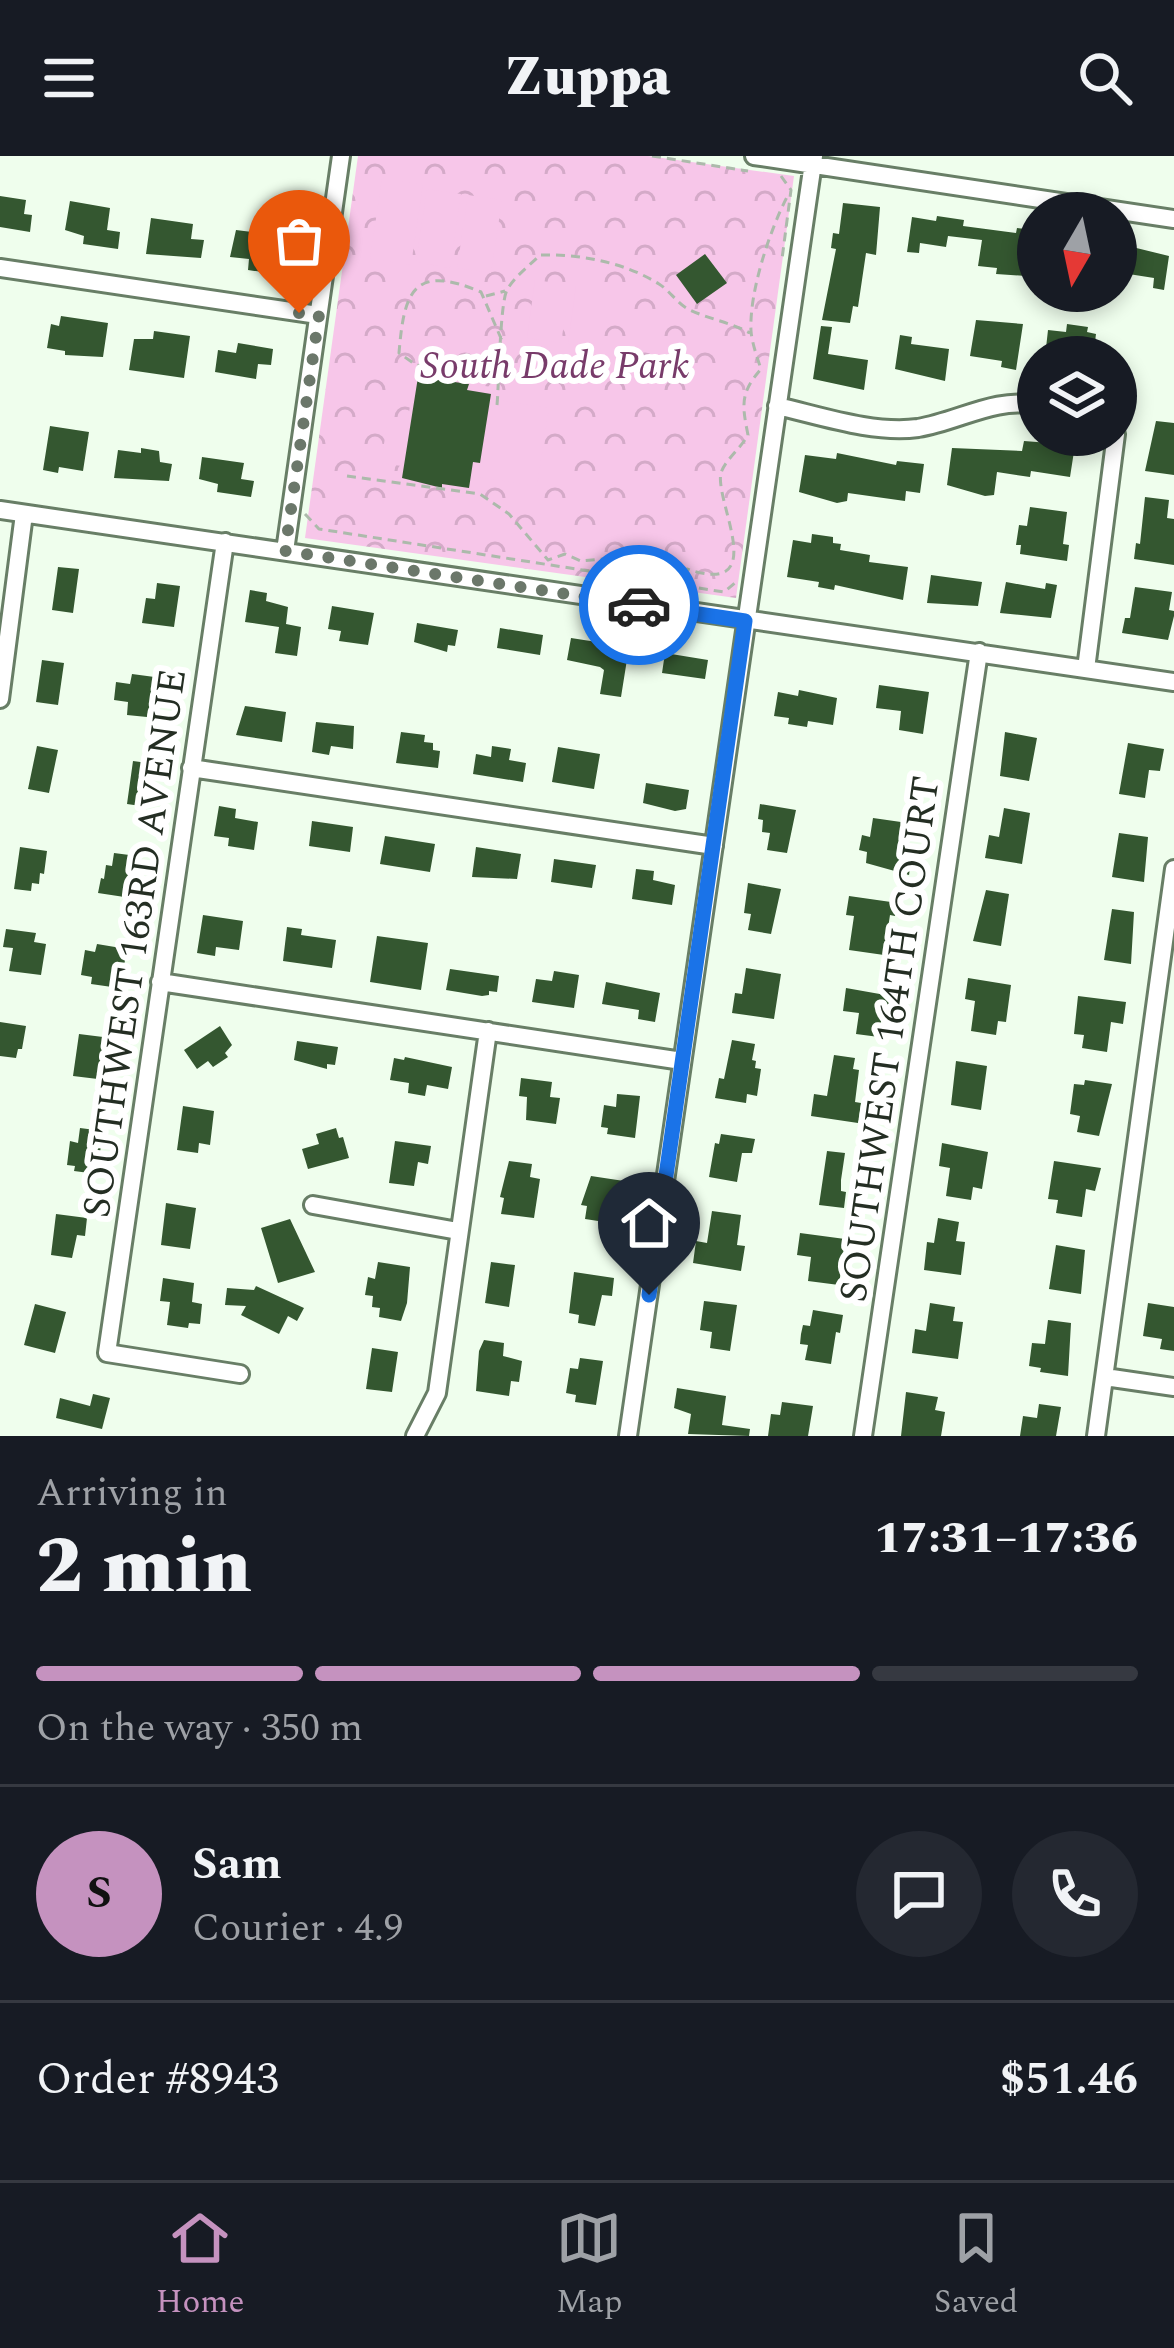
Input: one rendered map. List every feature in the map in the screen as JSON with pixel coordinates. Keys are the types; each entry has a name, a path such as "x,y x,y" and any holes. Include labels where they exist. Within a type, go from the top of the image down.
{"street":[{"path":"285,551 340,156"},
{"path":"757,164 814,160 1174,219"},
{"path":"628,1436 814,160"},
{"path":"0,268 319,315"},
{"path":"777,406 874,427 915,428 981,407 1017,403"},
{"path":"1086,669 1113,456"},
{"path":"0,510 1174,682"},
{"path":"0,699 24,514"},
{"name":"SOUTHWEST 163RD AVENUE","path":"225,542 107,1353 240,1374"},
{"name":"SOUTHWEST 164TH COURT","path":"863,1436 979,652"},
{"path":"191,768 714,846"},
{"path":"1096,1436 1174,869"},
{"path":"160,982 682,1061"},
{"path":"415,1436 437,1393 488,1031"},
{"path":"313,1205 458,1231"},
{"path":"1105,1377 1174,1387"}],"path":[{"path":"652,156 757,164"},
{"path":"781,176 791,190 781,264"},
{"path":"347,476 480,494 509,514 548,560 566,554 581,561 636,556 672,578 687,569 706,576 725,569 735,555 732,522 720,491 722,469 748,435 744,389 760,369 751,333 764,260 791,190"},
{"path":"497,405 501,312 507,290 539,255 569,254 623,267 660,285 686,308 751,333"},
{"path":"500,380 416,365 399,353 403,307 416,286 434,278 465,285 483,296 503,345"},
{"path":"483,296 507,290"},
{"path":"765,377 769,354"},
{"path":"304,514 319,529 514,560 724,592 738,581"}],"green space":[{"name":"South Dade Park","path":"358,156 648,156 794,176 736,598 305,538"},
{"path":"382,178 423,184 411,265 370,259"},
{"path":"427,189 461,194 450,268 416,262"},
{"path":"468,195 502,200 491,273 457,268"},
{"path":"535,280 570,285 561,343 527,338"},
{"path":"576,286 611,291 602,349 568,344"},
{"path":"414,376 492,387 491,399 549,408 537,486 381,463 388,418 408,420"}],"building":[{"path":"0,196 26,200 24,214 32,215 30,232 0,227"},
{"path":"70,201 110,208 107,230 120,232 118,249 83,244 84,236 65,230"},
{"path":"843,203 880,207 876,255 866,253 858,307 853,306 850,323 822,320 836,249 831,248 833,233 839,234"},
{"path":"937,216 964,220 963,226 1016,233 1017,228 1017,275 978,266 982,240 948,236 946,247 920,243 919,253 907,252 912,217 936,221"},
{"path":"151,218 193,224 191,239 204,240 201,258 146,254"},
{"path":"236,230 276,235 273,256 286,258 283,275 248,270 249,259 230,257"},
{"path":"1137,248 1169,256 1164,290 1153,288 1154,278 1137,275"},
{"path":"705,254 727,283 697,304 676,275"},
{"path":"61,316 108,323 103,357 65,355 65,351 47,348 51,324 59,326"},
{"path":"976,320 1023,324 1021,336 1017,336 1016,370 1001,367 1002,361 970,356"},
{"path":"1067,324 1088,327 1087,332 1096,334 1047,336 1048,330 1066,332"},
{"path":"821,326 832,327 828,354 868,360 864,390 813,379"},
{"path":"154,331 190,336 184,378 129,370 134,339 153,339"},
{"path":"900,335 912,337 911,344 949,349 945,381 895,369"},
{"path":"238,343 273,349 271,365 258,364 256,379 215,372 218,350 236,353"},
{"path":"418,377 469,384 467,390 491,394 480,463 473,462 469,488 442,484 442,488 402,478"},
{"path":"1156,421 1174,423 1174,475 1145,471"},
{"path":"50,426 89,432 83,471 43,470"},
{"path":"141,448 159,451 160,462 172,464 169,481 114,478 118,450 141,453"},
{"path":"952,448 1017,451 1017,456 1073,456 1070,477 997,472 994,495 985,496 947,485"},
{"path":"837,453 896,465 897,461 924,464 920,493 906,491 905,501 848,493 847,501 837,503 799,492 805,455 836,459"},
{"path":"202,457 244,463 241,479 254,481 251,497 217,492 218,484 199,479"},
{"path":"1145,497 1169,500 1174,565 1134,559"},
{"path":"1030,507 1067,512 1063,544 1069,545 1067,561 1020,554 1021,545 1016,545 1019,525 1027,526"},
{"path":"812,534 833,537 833,543 841,544 840,550 870,555 869,562 908,567 903,600 835,585 834,590 818,587 819,582 787,577 793,540 811,543"},
{"path":"58,567 79,569 73,613 52,610"},
{"path":"931,575 982,582 978,606 927,603"},
{"path":"1006,582 1045,589 1046,583 1057,585 1051,618 1000,613"},
{"path":"157,583 180,586 174,627 142,623 146,598 155,599"},
{"path":"1135,587 1172,592 1169,610 1174,616 1168,640 1122,633 1125,618 1130,618"},
{"path":"250,590 267,593 266,601 288,607 286,624 301,627 297,656 275,653 279,627 245,622"},
{"path":"332,606 374,613 368,645 339,641 341,631 328,629"},
{"path":"417,623 458,630 455,646 448,645 447,652 414,642"},
{"path":"500,628 543,635 540,655 497,648"},
{"path":"571,638 629,647 621,697 600,694 604,670 600,667 567,660"},
{"path":"665,653 708,660 705,679 662,673"},
{"path":"42,660 64,663 58,705 36,702"},
{"path":"132,674 162,678 160,696 152,695 147,717 127,715 128,702 114,700 116,682 130,684"},
{"path":"879,685 929,692 923,734 899,730 901,711 876,708"},
{"path":"799,690 837,698 833,725 808,721 807,727 774,716 778,692 798,696"},
{"path":"245,706 286,712 282,742 236,735"},
{"path":"316,722 354,726 353,749 331,746 329,755 312,752"},
{"path":"401,732 425,735 424,742 440,751 438,768 396,763"},
{"path":"1005,732 1037,738 1029,781 1000,776"},
{"path":"1128,743 1164,749 1160,771 1149,770 1145,798 1119,794"},
{"path":"37,746 58,750 49,793 28,789"},
{"path":"492,746 511,749 509,760 526,763 523,782 473,774 476,754 491,757"},
{"path":"558,747 600,754 594,789 552,782"},
{"path":"133,761 155,764 148,807 127,804"},
{"path":"646,783 689,790 686,809 643,803"},
{"path":"760,804 796,810 787,853 767,850 770,833 762,832"},
{"path":"219,806 236,809 235,818 258,822 254,850 228,846 229,838 214,836"},
{"path":"1004,808 1030,813 1022,864 985,858 989,835 999,837"},
{"path":"873,818 901,822 897,852 912,854 909,875 866,863 867,852 859,850 862,835 870,837"},
{"path":"312,821 353,827 350,852 309,846"},
{"path":"1119,833 1148,837 1144,882 1112,877"},
{"path":"385,836 435,844 430,872 380,864"},
{"path":"20,847 47,851 44,874 40,873 39,884 32,883 31,891 14,889"},
{"path":"476,847 521,854 517,879 472,877"},
{"path":"114,853 137,856 131,898 98,893"},
{"path":"554,859 596,865 592,888 551,882"},
{"path":"636,869 654,871 653,880 675,885 672,905 632,899"},
{"path":"748,883 781,889 771,934 748,930 751,914 744,913"},
{"path":"986,890 1009,894 1001,946 973,941"},
{"path":"849,896 898,903 895,916 890,915 884,955 849,950 854,916 846,915"},
{"path":"1112,909 1134,912 1131,964 1104,960"},
{"path":"203,915 243,921 239,950 216,947 215,956 197,953"},
{"path":"287,927 302,929 301,935 336,940 332,968 283,961"},
{"path":"6,929 36,933 34,942 46,944 41,975 9,971 13,948 3,947"},
{"path":"377,936 428,943 421,990 370,982"},
{"path":"97,944 127,949 124,966 115,965 112,987 91,984 92,977 81,975 85,950 95,952"},
{"path":"746,968 781,974 774,1019 732,1013 735,993 742,994"},
{"path":"450,969 499,976 497,992 482,996 446,990"},
{"path":"554,971 579,975 574,1008 532,1002 536,979 552,981"},
{"path":"968,978 1011,985 1006,1022 998,1021 996,1035 971,1031 975,1001 965,999"},
{"path":"606,982 660,993 655,1022 638,1019 639,1010 602,1004"},
{"path":"846,988 891,996 879,1037 856,1034 859,1013 843,1011"},
{"path":"1078,996 1126,1002 1123,1024 1111,1022 1107,1052 1082,1048 1084,1035 1074,1034"},
{"path":"0,1022 26,1026 16,1058 0,1056"},
{"path":"220,1026 232,1045 225,1053 228,1057 213,1067 208,1061 197,1069 184,1050"},
{"path":"79,1034 111,1038 106,1080 73,1076"},
{"path":"732,1040 755,1044 752,1060 761,1069 757,1096 747,1094 746,1103 715,1098"},
{"path":"297,1041 338,1047 335,1065 327,1064 327,1069 294,1060"},
{"path":"834,1055 855,1058 853,1069 859,1070 855,1102 861,1103 858,1123 811,1116 814,1094 827,1096"},
{"path":"394,1058 452,1067 448,1089 427,1085 425,1096 408,1093 409,1083 390,1080"},
{"path":"956,1061 987,1066 981,1110 951,1105"},
{"path":"521,1078 552,1082 550,1097 560,1098 556,1124 526,1120 527,1097 519,1096"},
{"path":"1085,1080 1112,1084 1099,1136 1077,1132 1080,1116 1070,1114 1074,1084 1084,1085"},
{"path":"617,1094 640,1096 635,1138 607,1134 608,1128 601,1127 604,1105 616,1107"},
{"path":"183,1106 214,1111 210,1145 199,1143 198,1153 177,1150"},
{"path":"80,1128 103,1131 97,1174 74,1171 75,1166 67,1165 70,1141 78,1143"},
{"path":"336,1128 349,1158 308,1169 302,1149 319,1144 316,1134"},
{"path":"721,1134 755,1139 752,1153 742,1153 737,1182 709,1177"},
{"path":"395,1141 431,1146 428,1164 418,1162 414,1186 389,1183"},
{"path":"942,1143 988,1152 982,1189 973,1187 971,1200 946,1196 950,1168 939,1166"},
{"path":"827,1151 845,1153 844,1208 819,1205"},
{"path":"509,1161 532,1164 530,1177 540,1179 534,1218 501,1214"},
{"path":"1054,1161 1101,1168 1095,1191 1086,1189 1082,1217 1056,1213 1058,1200 1048,1199"},
{"path":"591,1176 624,1181 618,1224 585,1219 587,1206 581,1205"},
{"path":"166,1203 196,1208 190,1249 161,1245"},
{"path":"712,1211 741,1215 737,1245 745,1246 741,1271 693,1263 696,1241 707,1243"},
{"path":"56,1214 87,1218 85,1236 77,1235 72,1258 51,1255"},
{"path":"938,1218 959,1222 956,1241 965,1242 961,1275 924,1270 927,1242 934,1243"},
{"path":"290,1219 315,1272 278,1283 261,1228"},
{"path":"800,1233 845,1239 839,1285 808,1281 811,1257 797,1255"},
{"path":"1056,1245 1085,1250 1081,1294 1049,1289"},
{"path":"378,1262 410,1267 401,1321 379,1317 380,1308 372,1307 373,1296 365,1295 368,1277 375,1279"},
{"path":"491,1262 515,1265 509,1307 485,1303"},
{"path":"574,1272 614,1278 612,1296 602,1295 595,1326 578,1323 579,1315 569,1313"},
{"path":"163,1278 194,1283 192,1302 202,1304 200,1324 189,1323 188,1328 167,1325 170,1302 160,1301"},
{"path":"256,1286 304,1308 297,1321 288,1316 279,1334 241,1315 246,1306 225,1305 227,1288 254,1290"},
{"path":"704,1301 737,1305 730,1351 710,1348 712,1332 700,1330"},
{"path":"930,1303 955,1307 953,1321 963,1322 958,1359 912,1353 915,1329 926,1331"},
{"path":"1148,1303 1174,1307 1174,1351 1160,1349 1162,1339 1143,1336"},
{"path":"35,1304 66,1312 55,1353 24,1345"},
{"path":"813,1310 843,1315 831,1364 805,1360 808,1345 800,1344 801,1334 803,1325 810,1326"},
{"path":"1048,1320 1071,1323 1068,1376 1029,1366 1032,1343 1045,1344"},
{"path":"484,1340 504,1343 503,1356 522,1361 519,1382 511,1381 509,1396 476,1391"},
{"path":"372,1348 398,1352 392,1392 366,1389"},
{"path":"580,1358 603,1361 596,1405 575,1402 576,1395 566,1393 570,1368 578,1369"},
{"path":"677,1388 726,1396 722,1425 750,1429 749,1436 688,1434 691,1414 674,1408"},
{"path":"906,1392 938,1397 935,1410 945,1412 941,1436 901,1436"},
{"path":"93,1394 110,1398 102,1429 56,1418 60,1398 90,1406"},
{"path":"782,1402 813,1406 808,1436 768,1436 771,1414 780,1415"},
{"path":"1039,1404 1061,1407 1056,1436 1020,1436 1023,1416 1037,1418"}],"way so far":[{"path":"299,313 319,315 285,551 639,605"}],"route":[{"path":"639,605 745,621 649,1295"}]}
